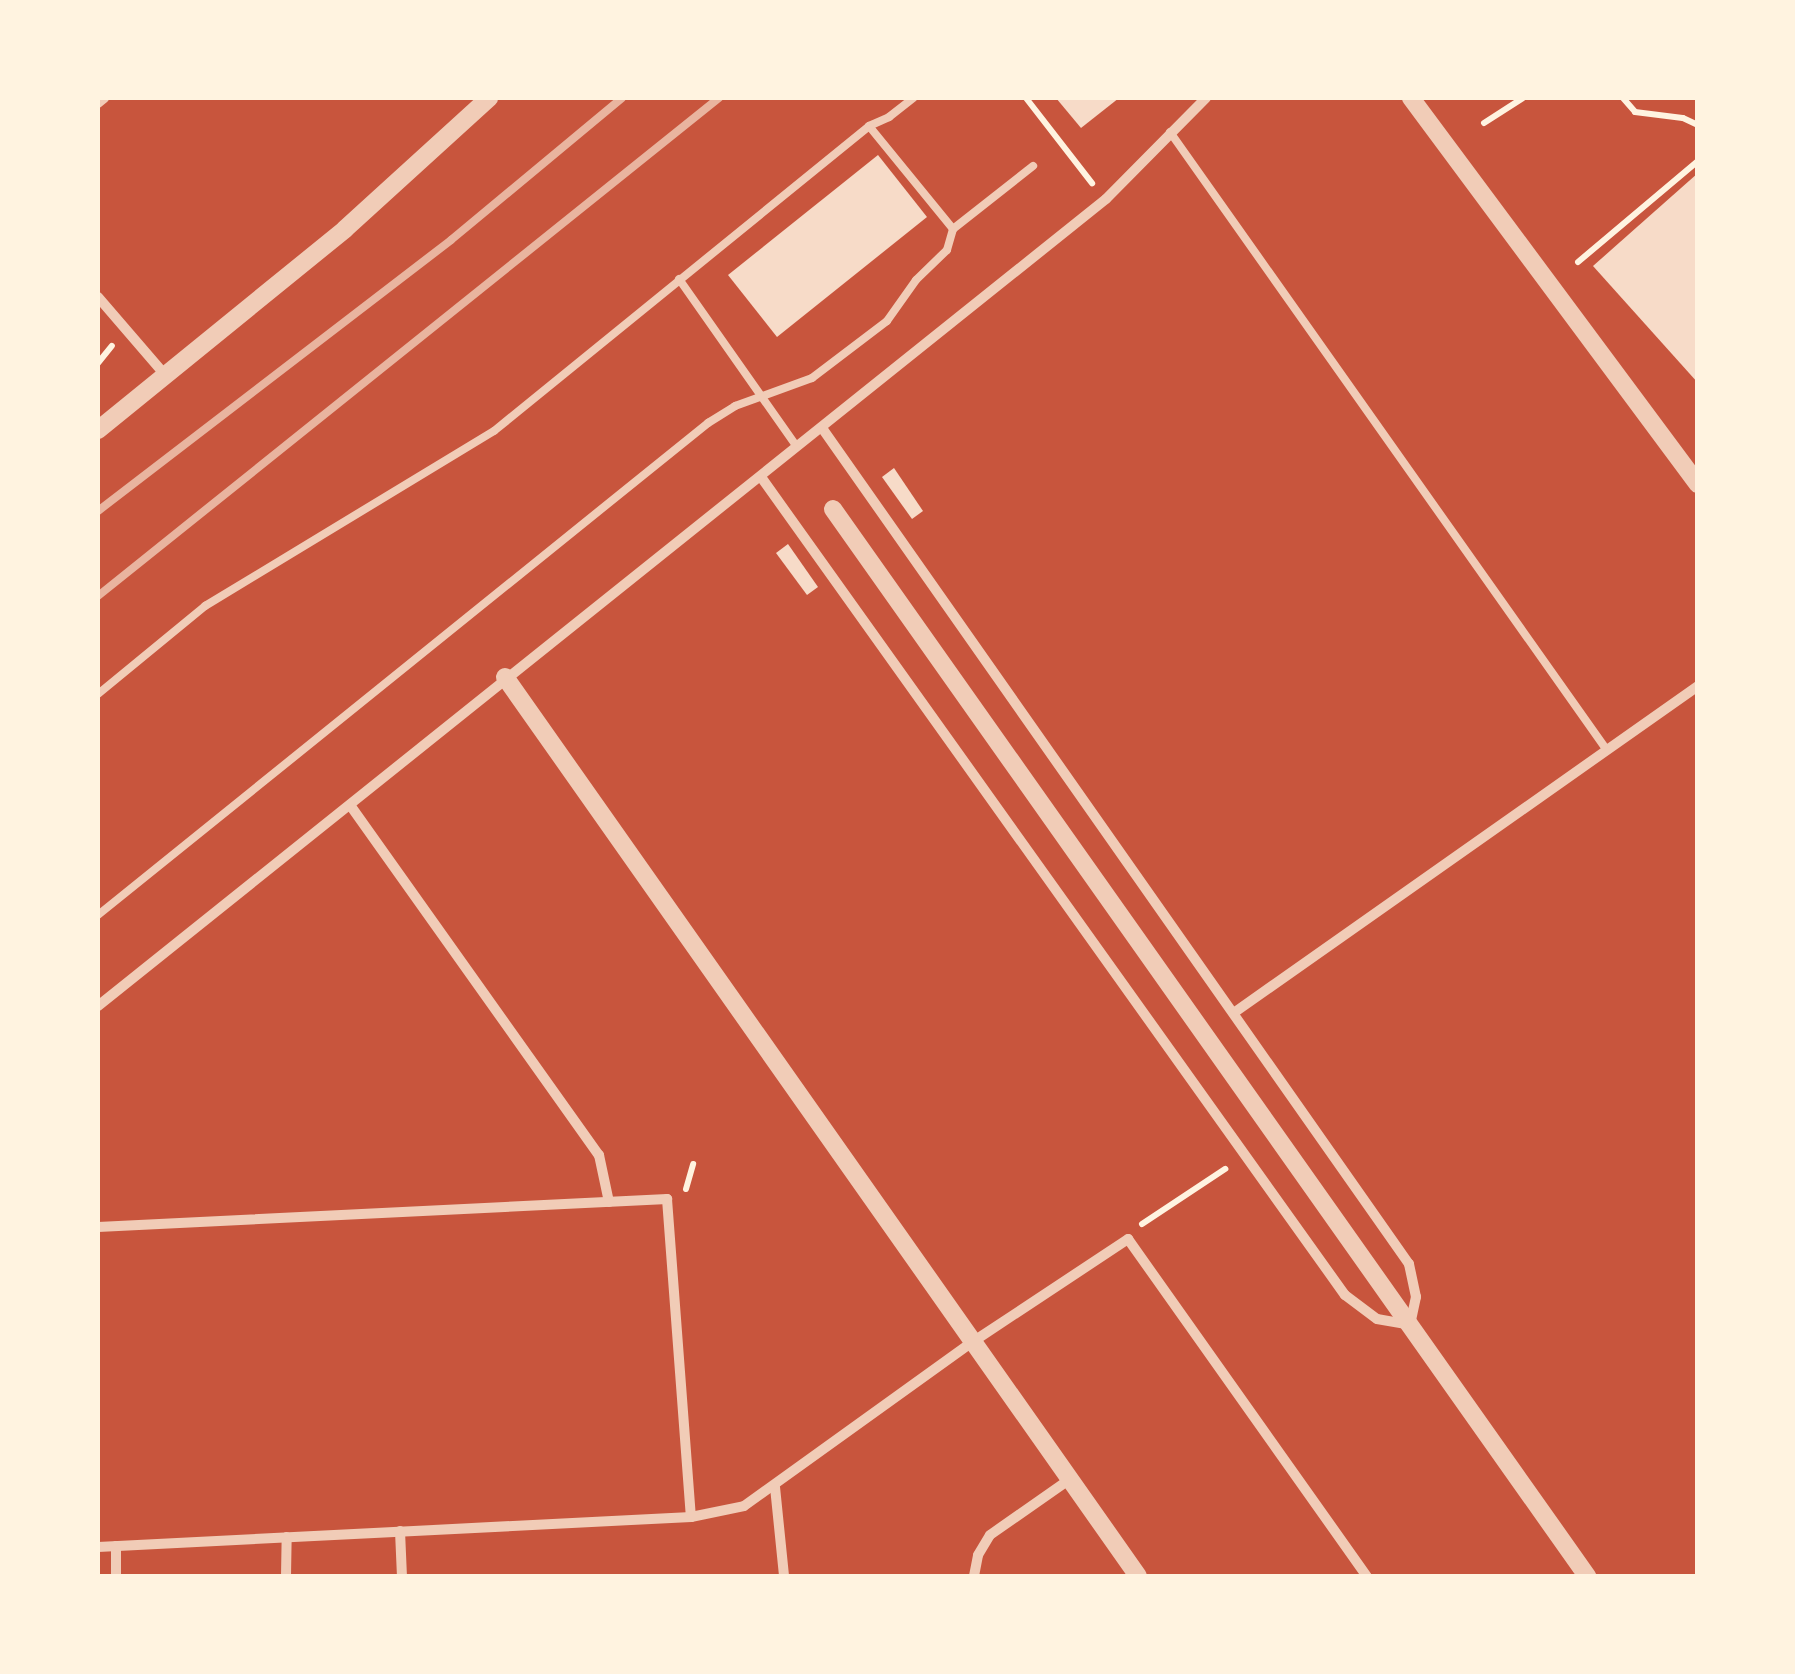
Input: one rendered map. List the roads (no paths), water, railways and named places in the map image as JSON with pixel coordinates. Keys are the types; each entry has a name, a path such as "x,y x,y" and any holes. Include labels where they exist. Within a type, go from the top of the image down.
{"street":[{"path":"98,103 104,98"},
{"path":"98,430 346,229 489,98"},
{"path":"98,1006 1106,199 1206,98"},
{"path":"1411,98 1698,484"},
{"path":"98,297 166,375"},
{"path":"822,428 1409,1264 1416,1297 1410,1325"},
{"path":"761,476 1345,1295 1377,1319 1410,1325"},
{"path":"833,509 1587,1576"},
{"path":"505,677 1138,1576"},
{"path":"1234,1012 1698,686"},
{"path":"350,805 598,1155 609,1202"},
{"path":"98,1226 667,1199 690,1517"},
{"path":"98,1546 690,1517 744,1506 974,1340 1128,1239 1366,1576"},
{"path":"974,1576 978,1555 990,1536 1070,1479"},
{"path":"775,1487 784,1576"},
{"path":"400,1531 402,1576"},
{"path":"286,1576 287,1537"},
{"path":"116,1546 116,1576"}],"lane":[{"path":"98,694 205,606 494,431 869,126 889,117 913,98"},
{"path":"869,126 953,229"},
{"path":"1170,132 1606,749"},
{"path":"98,915 708,423 762,396 812,378 886,321 916,280 947,250 953,229 1033,166"},
{"path":"679,279 797,448"}],"railway":[{"path":"98,511 451,240 622,98"},
{"path":"98,596 719,98"}]}
